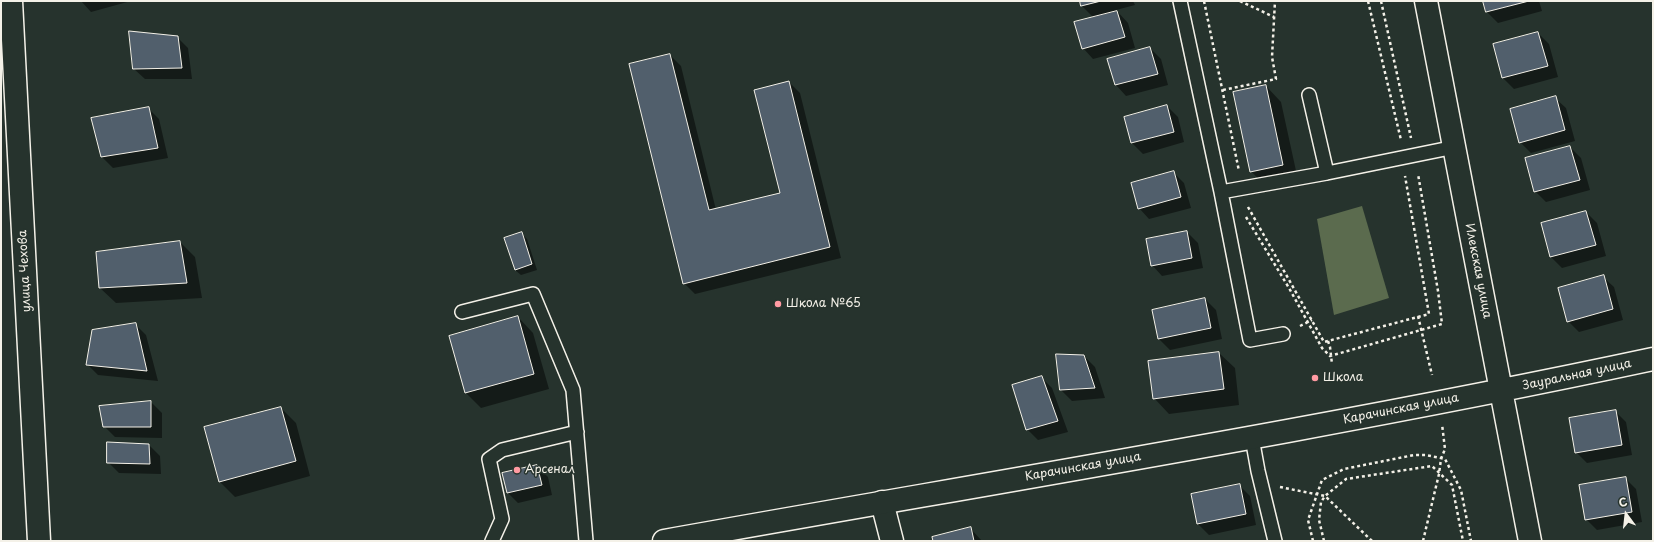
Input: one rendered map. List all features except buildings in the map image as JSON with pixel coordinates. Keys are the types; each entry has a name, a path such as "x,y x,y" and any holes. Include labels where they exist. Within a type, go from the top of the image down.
{"street":[{"name":"улица Чехова","path":"11,1 40,541"},
{"name":"Илекская улица","path":"1426,1 1530,541"},
{"name":"Зауральная улица","path":"1501,391 1653,359"},
{"name":"Карачинская улица","path":"664,541 1252,438 1501,391"},
{"path":"882,502 892,541"}],"lane":[{"path":"1180,1 1221,192 1250,340 1282,334"},
{"path":"1310,95 1327,173"},
{"path":"1221,192 1327,173 1455,147"},
{"path":"462,312 533,294 573,390 586,541"},
{"path":"492,541 502,519 489,459 502,450 577,432"},
{"path":"1252,438 1275,541"}],"path":[{"path":"1204,1 1244,197 1253,217 1324,342 1429,314 1408,156 1381,1"},
{"path":"1240,1 1274,17"},
{"path":"1223,90 1276,79 1272,57 1275,1"},
{"path":"1330,356 1442,324 1438,291 1408,156 1401,136 1368,1"},
{"path":"1244,214 1289,288 1322,348 1330,356"},
{"path":"1418,316 1432,375"},
{"path":"1328,341 1332,364"},
{"path":"1423,541 1439,474 1441,458 1445,449 1442,417"},
{"path":"1313,541 1308,520 1322,480 1344,469 1414,455 1426,455 1445,460 1461,490 1471,541"},
{"path":"1324,541 1319,520 1321,502 1325,496 1346,479 1432,466 1452,485 1463,541"},
{"path":"1262,488 1283,486 1325,496 1372,541"}],"green space":[{"path":"1362,206 1389,298 1334,315 1317,219"}],"place":[{"name":"Школа №65","path":"778,304"},
{"name":"Школа","path":"1315,378"},
{"name":"Арсенал","path":"517,470"}]}
